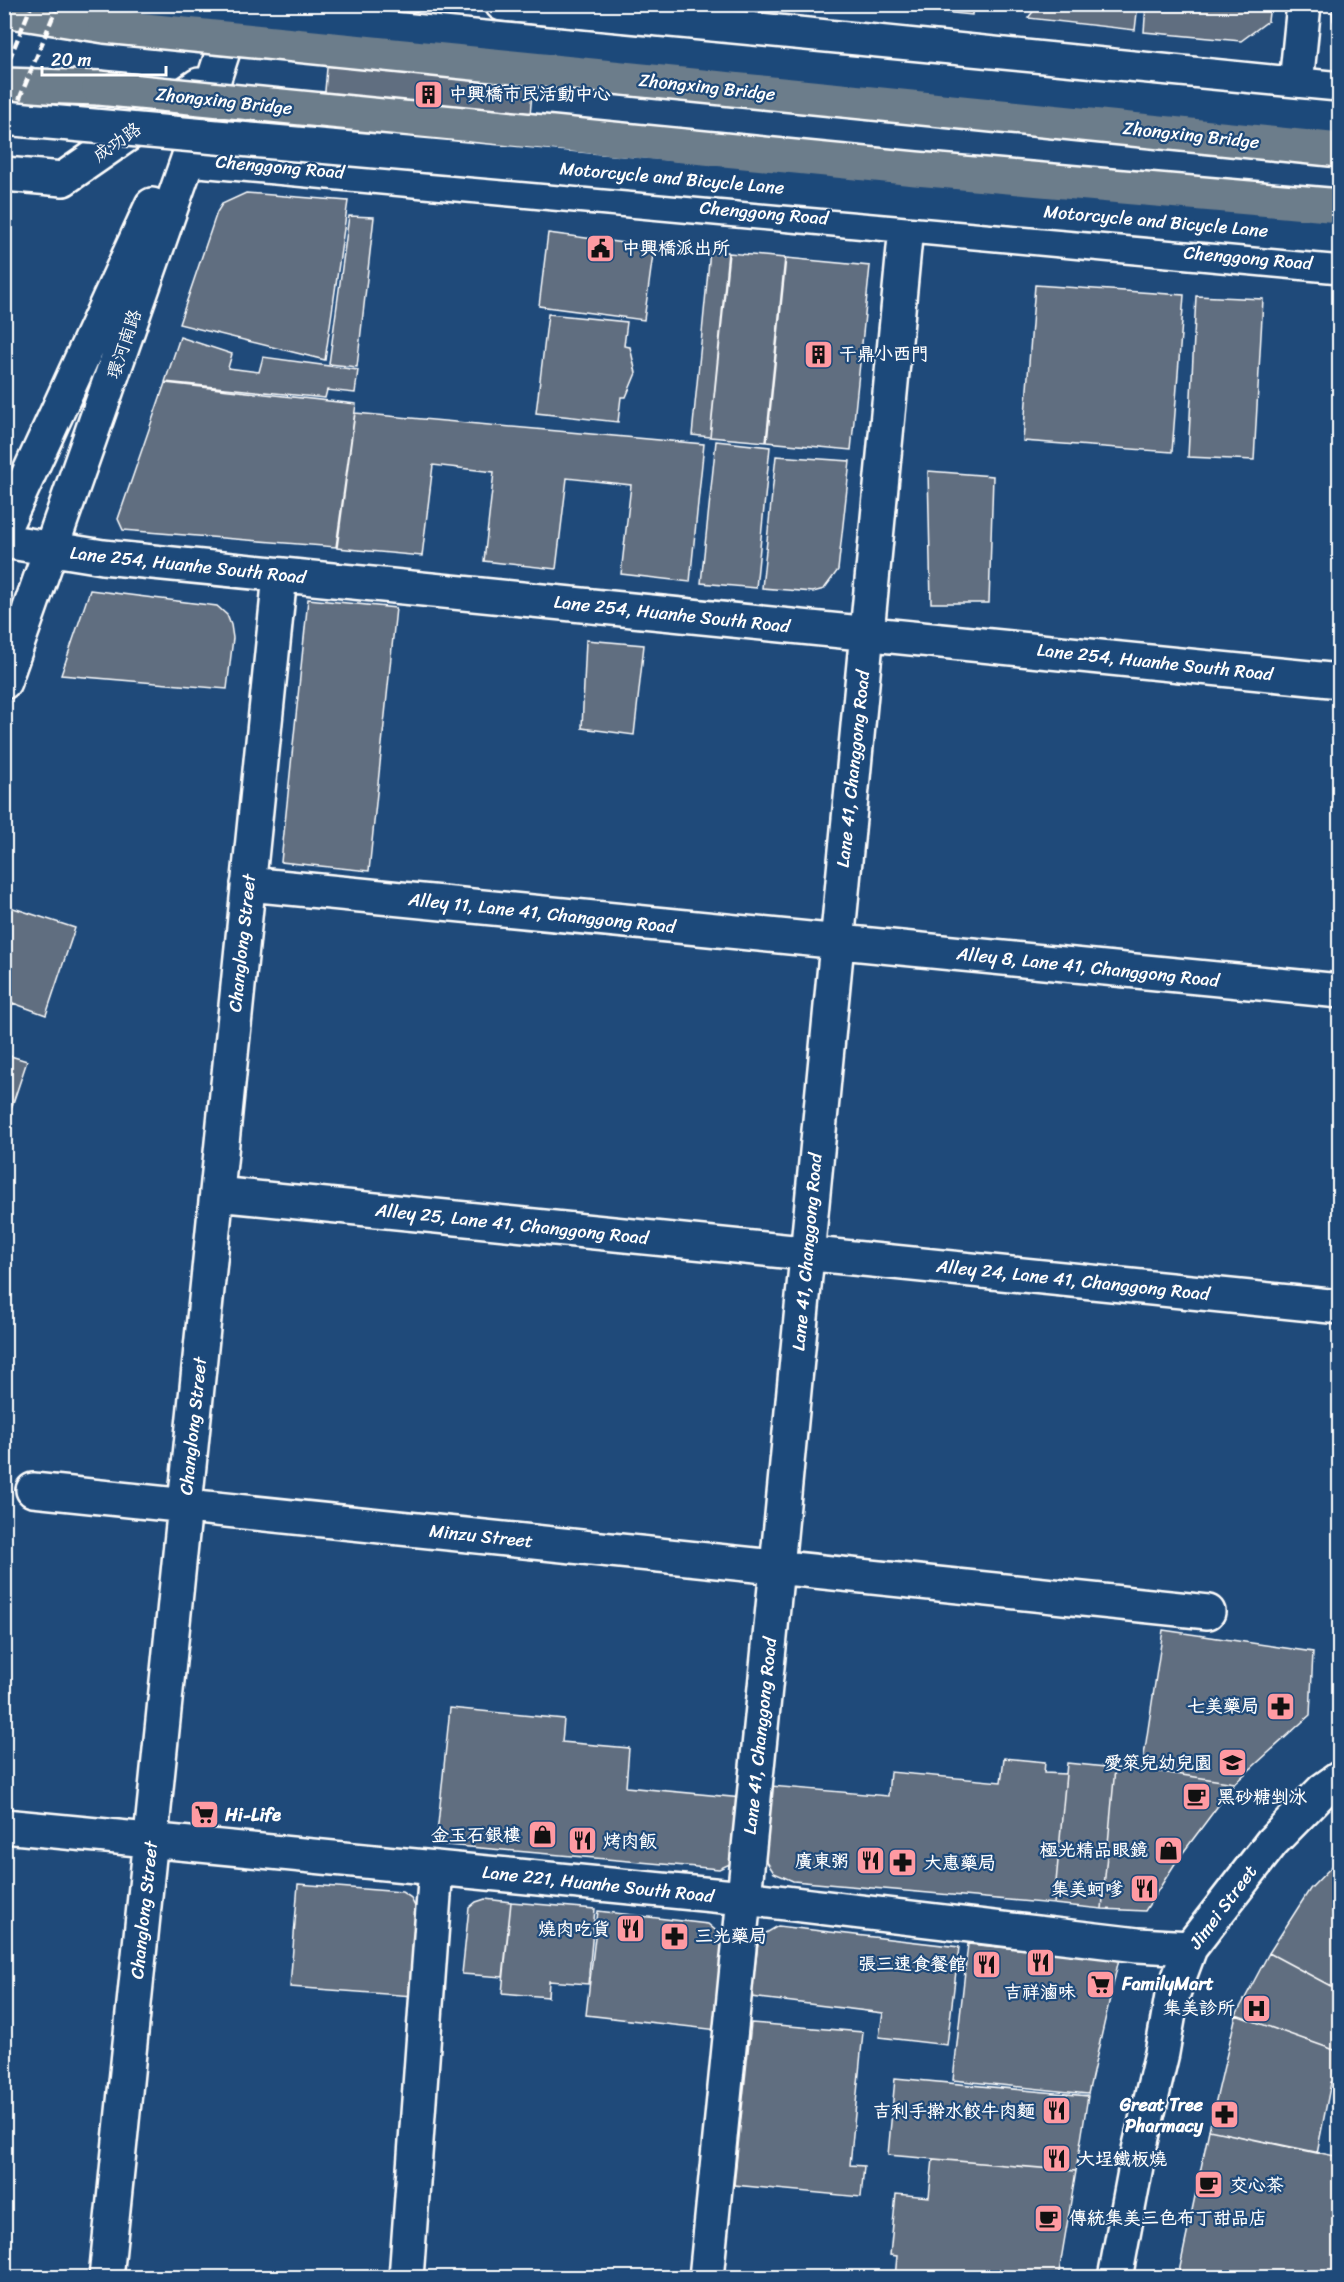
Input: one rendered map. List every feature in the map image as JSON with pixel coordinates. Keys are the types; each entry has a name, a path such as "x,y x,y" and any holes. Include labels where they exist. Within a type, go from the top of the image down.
{"main road":[{"name":"Zhongxing Bridge","path":"4,10 105,26 1340,150"},
{"name":"Zhongxing Bridge","path":"4,85 99,88 916,169 1340,206"}],"street":[{"path":"131,4 1340,120"},
{"path":"188,159 210,78 199,4"},
{"name":"環河南路","path":"4,682 188,159 238,4"},
{"path":"502,4 1340,89"},
{"path":"1296,84 1304,4"},
{"name":"成功路","path":"4,174 63,179 210,78"},
{"name":"環河南路","path":"4,528 210,78"},
{"name":"Motorcycle and Bicycle Lane","path":"4,118 1340,237"},
{"name":"Chenggong Road","path":"188,159 1340,266"},
{"name":"Lane 41, Changgong Road","path":"706,2277 906,227"},
{"name":"Lane 254, Huanhe South Road","path":"4,541 103,557 1340,681"},
{"name":"Changlong Street","path":"106,2277 280,575"},
{"name":"Alley 11, Lane 41, Changgong Road","path":"248,885 836,942"},
{"name":"Alley 8, Lane 41, Changgong Road","path":"836,942 1340,991"},
{"name":"Alley 25, Lane 41, Changgong Road","path":"217,1194 807,1254"},
{"name":"Alley 24, Lane 41, Changgong Road","path":"807,1254 1340,1307"},
{"name":"Minzu Street","path":"33,1490 1208,1612"},
{"name":"Jimei Street","path":"1115,2277 1172,1996 1190,1948 1272,1842 1334,1793"},
{"name":"Lane 221, Huanhe South Road","path":"4,1826 744,1898 1138,1945 1190,1948"},
{"path":"406,2277 436,1868"}],"building":[{"path":"862,4 973,4 972,15"},
{"path":"1039,4 1138,4 1135,30 1028,18"},
{"path":"1146,4 1270,4 1268,21 1241,41 1144,32"},
{"path":"1332,4 1340,4 1340,36 1333,20"},
{"name":"中興橋市民活動中心","path":"330,34 536,53 526,156 321,136"},
{"path":"246,193 348,201 325,360 179,324 217,212 222,204"},
{"path":"349,216 374,217 357,367 329,364"},
{"path":"548,233 654,247 644,320 539,306"},
{"path":"710,251 728,252 710,437 692,435"},
{"path":"729,253 785,258 766,442 710,437"},
{"name":"干鼎小西門","path":"786,258 870,266 851,450 767,442"},
{"path":"1035,285 1184,295 1172,452 1023,441"},
{"path":"1196,296 1263,299 1254,460 1188,457"},
{"path":"548,314 627,322 624,346 630,347 636,373 626,397 621,397 618,422 536,413"},
{"path":"180,337 232,354 228,368 259,372 263,357 358,370 355,393 327,390 325,398 165,382"},
{"path":"165,383 356,404 336,547 123,530 118,519"},
{"path":"355,413 704,444 690,582 621,574 631,485 567,478 556,569 484,561 494,472 433,465 422,556 337,548"},
{"path":"716,441 770,447 756,588 701,583"},
{"path":"776,456 850,461 838,570 824,589 813,592 762,588"},
{"path":"928,471 993,476 989,603 931,603"},
{"path":"90,590 217,606 227,615 233,638 227,689 61,675"},
{"path":"308,599 396,608 369,871 281,862"},
{"path":"586,640 644,645 634,735 582,728"},
{"path":"4,905 75,928 46,1015 13,1003 4,1028"},
{"path":"4,1054 27,1061 4,1130"},
{"path":"1163,1630 1313,1652 1310,1715 1235,1783 1142,1769"},
{"path":"450,1708 564,1719 562,1742 629,1748 626,1787 742,1798 737,1856 730,1864 719,1869 436,1844"},
{"path":"1004,1758 1045,1762 1044,1773 1066,1774 1054,1904 793,1881 774,1873 765,1859 771,1786 888,1796 890,1772 1001,1782"},
{"path":"1067,1763 1115,1768 1102,1909 1054,1904"},
{"path":"1115,1768 1142,1769 1235,1783 1176,1862 1145,1911 1102,1909"},
{"path":"1340,1858 1340,1991 1269,1953 1310,1889"},
{"path":"298,1884 402,1892 410,1897 420,1916 413,1996 290,1987"},
{"path":"485,1899 511,1902 503,1977 462,1974 469,1908"},
{"path":"511,1902 595,1909 588,1984 549,1981 548,1997 502,1993"},
{"path":"598,1911 708,1924 721,1935 727,1958 718,2030 586,2015"},
{"path":"778,1926 959,1947 947,2045 879,2037 883,2013 751,1997 758,1944 766,1933"},
{"path":"968,1944 1119,1959 1088,2094 953,2080"},
{"path":"1269,1953 1340,1991 1340,2052 1236,2015"},
{"path":"1236,2015 1340,2052 1340,2083 1331,2082 1317,2153 1209,2130"},
{"path":"751,2023 863,2032 850,2165 864,2166 861,2197 734,2185"},
{"path":"895,2078 1088,2096 1076,2171 888,2155"},
{"path":"1209,2130 1340,2157 1340,2278 1206,2278 1179,2272"},
{"path":"933,2159 1076,2171 1058,2278 895,2278 897,2256 890,2255 896,2194 929,2197"},
{"path":"1179,2272 1206,2278 1177,2278"}],"railway":[{"path":"4,72 32,4"},
{"path":"4,137 58,4"}],"place":[{"name":"中興橋市民活動中心","path":"428,94"},
{"name":"中興橋派出所","path":"601,248"},
{"name":"干鼎小西門","path":"818,354"},
{"name":"七美藥局","path":"1280,1706"},
{"name":"愛箂兒幼兒園","path":"1233,1763"},
{"name":"黑砂糖剉冰","path":"1196,1797"},
{"name":"Hi-Life","path":"204,1815"},
{"name":"金玉石銀樓","path":"542,1835"},
{"name":"烤肉飯","path":"582,1841"},
{"name":"極光精品眼鏡","path":"1169,1850"},
{"name":"廣東粥","path":"870,1861"},
{"name":"大惠藥局","path":"903,1863"},
{"name":"集美蚵嗲","path":"1144,1889"},
{"name":"燒肉吃貨","path":"631,1929"},
{"name":"三光藥局","path":"674,1936"},
{"name":"吉祥滷味","path":"1040,1963"},
{"name":"張三速食餐館","path":"987,1964"},
{"name":"FamilyMart","path":"1101,1984"},
{"name":"集美診所","path":"1256,2008"},
{"name":"吉利手擀水餃牛肉麵","path":"1056,2111"},
{"name":"Great Tree Pharmacy","path":"1224,2115"},
{"name":"大埕鐵板燒","path":"1056,2159"},
{"name":"交心茶","path":"1209,2185"},
{"name":"傳統集美三色布丁甜品店","path":"1048,2218"}]}
